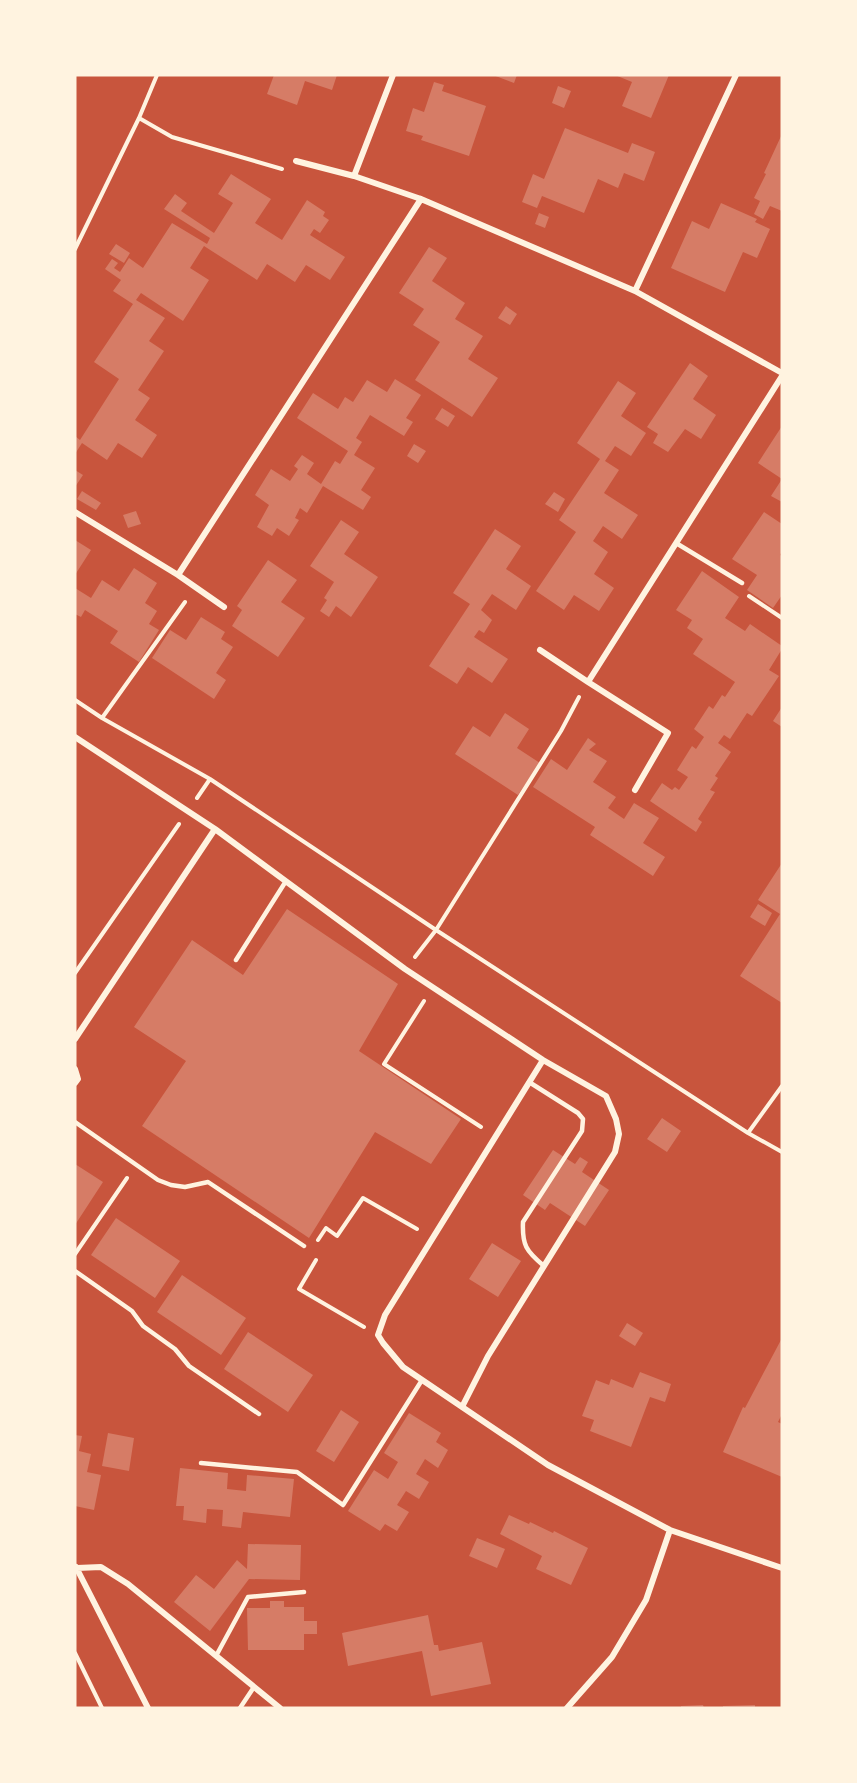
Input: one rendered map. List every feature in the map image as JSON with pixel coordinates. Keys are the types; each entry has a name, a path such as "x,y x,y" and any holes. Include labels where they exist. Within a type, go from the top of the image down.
{"street":[{"path":"354,176 393,75"},
{"path":"635,291 736,75"},
{"path":"296,161 354,176 421,199 635,291 782,375 588,682"},
{"path":"178,575 421,199"},
{"path":"75,512 178,575 224,607"},
{"path":"540,650 668,734 634,790"},
{"path":"75,737 215,829 405,969 543,1060 606,1096 616,1119 619,1134 615,1152 488,1356 462,1407"},
{"path":"75,1039 215,829"},
{"path":"543,1060 385,1315 378,1335 403,1367 548,1465 670,1530 782,1568"},
{"path":"75,1069 78,1079 75,1083"},
{"path":"567,1708 612,1657 646,1600 670,1530"},
{"path":"148,1708 76,1567 101,1567 119,1578 280,1708"}],"lane":[{"path":"676,543 742,583"},
{"path":"236,960 286,881"},
{"path":"529,1082 578,1113 583,1119 582,1131 523,1222 522,1240 531,1255 544,1266"},
{"path":"75,1122 158,1179 171,1185 185,1187 208,1182 304,1246"},
{"path":"75,1271 132,1311 142,1326 175,1349 189,1366 259,1414"},
{"path":"201,1463 297,1472 343,1504 422,1380"},
{"path":"216,1656 248,1597 304,1593"},
{"path":"240,1708 254,1687"}],"path":[{"path":"75,249 139,118 156,76"},
{"path":"139,118 172,137 282,169 296,161"},
{"path":"742,583 747,595 782,618"},
{"path":"102,718 195,587"},
{"path":"405,969 436,930 561,731 588,682"},
{"path":"75,700 210,780 748,1133 782,1152"},
{"path":"75,974 210,780"},
{"path":"432,987 384,1064 496,1136"},
{"path":"748,1133 782,1086"},
{"path":"75,1254 137,1164"},
{"path":"304,1246 315,1244 326,1228 337,1236 363,1198 433,1238"},
{"path":"304,1246 317,1258 299,1289 378,1335"},
{"path":"75,1653 102,1708"}],"building":[{"path":"274,75 337,75 332,90 305,81 297,105 267,94"},
{"path":"493,75 517,75 514,83"},
{"path":"615,75 669,75 651,118 622,106 632,82"},
{"path":"434,82 444,85 442,91 486,106 469,156 421,140 423,136 406,131 413,108 424,112"},
{"path":"558,86 571,91 564,108 552,103"},
{"path":"565,128 628,153 632,143 655,152 644,181 624,173 618,188 598,179 584,213 542,196 537,208 522,202 533,174 544,179"},
{"path":"782,134 782,211 770,206 763,219 754,214 760,201 754,198"},
{"path":"231,174 271,199 255,223 282,240 307,200 325,212 323,216 329,220 320,233 314,229 310,235 345,257 330,280 306,265 295,282 267,264 257,280 204,246 190,268 209,280 183,321 141,293 136,300 165,318 149,341 164,351 138,390 150,398 135,420 157,435 142,458 118,443 107,460 82,443 75,454 75,436 80,440 119,379 94,362 133,304 113,291 121,280 105,269 112,259 118,263 114,268 120,272 129,258 143,268 172,223 207,244 210,238 164,209 175,194 187,203 181,211 214,233 233,203 218,194"},
{"path":"721,203 757,219 755,222 770,229 757,258 743,252 725,292 671,268 692,221 709,229"},
{"path":"539,213 549,217 545,228 535,224"},
{"path":"116,244 130,253 124,263 109,254"},
{"path":"429,247 447,258 432,281 465,303 455,319 483,336 468,359 498,378 472,417 415,380 440,342 413,325 424,309 399,293"},
{"path":"506,306 517,314 510,325 498,318"},
{"path":"690,363 708,376 693,399 716,415 701,439 685,429 668,452 653,443 658,434 647,427"},
{"path":"395,379 421,395 406,418 413,422 404,436 370,415 356,438 362,442 354,455 375,468 361,490 371,497 363,510 323,486 307,513 300,508 295,518 299,520 289,536 277,528 272,536 257,527 269,505 255,495 271,469 290,481 298,469 294,466 302,455 314,463 307,474 321,484 335,461 340,464 348,451 297,418 313,393 338,409 345,397 353,402 367,380 387,392"},
{"path":"618,381 636,393 621,416 646,433 631,456 615,446 605,461 619,470 604,493 638,515 622,539 603,526 593,541 608,552 594,574 614,588 599,611 574,595 564,610 536,591 576,532 559,520 600,459 577,443"},
{"path":"442,408 455,416 448,427 435,419"},
{"path":"782,426 782,479 758,463"},
{"path":"414,444 426,451 418,463 407,456"},
{"path":"75,470 83,475 75,487"},
{"path":"782,479 782,502 771,496"},
{"path":"82,491 101,503 96,510 77,499"},
{"path":"554,492 565,499 558,512 545,504"},
{"path":"136,511 141,524 128,528 123,515"},
{"path":"764,512 782,524 780,555 782,556 782,595 773,608 747,590 757,575 732,559"},
{"path":"341,520 359,532 344,554 378,577 351,617 336,606 329,617 320,611 327,600 324,598 334,582 310,566"},
{"path":"495,529 521,546 506,569 531,586 516,610 492,594 481,610 492,620 484,633 479,630 474,637 508,659 492,683 468,667 457,684 429,666 470,604 453,593"},
{"path":"75,540 91,550 75,575"},
{"path":"268,560 297,580 281,602 305,618 278,657 232,626 242,610 237,606"},
{"path":"134,568 157,583 145,603 157,611 149,624 159,630 139,662 110,643 118,631 85,610 81,617 75,614 75,588 91,598 102,580 119,591"},
{"path":"702,571 739,597 725,618 745,631 750,624 782,646 782,649 769,670 779,676 752,716 747,713 730,739 724,735 718,743 731,752 715,776 718,778 710,790 715,792 698,819 702,822 696,832 650,801 662,783 672,790 675,787 679,790 688,777 677,770 692,746 696,749 704,737 694,729 709,706 713,709 722,695 725,697 735,682 693,654 703,639 687,628 692,620 676,610"},
{"path":"201,617 225,632 221,639 233,647 216,673 226,680 214,699 152,658 170,630 186,640"},
{"path":"782,707 782,727 773,721"},
{"path":"505,713 529,729 517,748 540,763 518,795 455,754 473,726 490,737"},
{"path":"588,738 596,744 589,750 607,761 593,782 616,797 608,808 624,819 634,803 659,818 643,843 665,857 653,876 590,835 595,827 533,787 551,759 567,770"},
{"path":"782,863 782,1003 740,976 780,914 758,900"},
{"path":"758,904 772,913 765,926 750,917"},
{"path":"287,909 398,984 359,1051 461,1119 431,1164 375,1132 309,1238 142,1126 186,1061 134,1027 192,940 243,975"},
{"path":"662,1118 681,1131 667,1152 647,1139"},
{"path":"553,1150 575,1164 580,1157 588,1162 582,1172 609,1190 585,1226 550,1203 545,1210 523,1195"},
{"path":"75,1164 103,1182 75,1225"},
{"path":"116,1218 180,1261 155,1298 91,1255"},
{"path":"492,1243 521,1261 498,1297 469,1279"},
{"path":"182,1275 246,1318 221,1355 157,1312"},
{"path":"627,1323 643,1333 635,1346 619,1336"},
{"path":"248,1332 313,1375 288,1412 224,1369"},
{"path":"782,1338 782,1414 778,1422 782,1424 782,1477 723,1452 743,1407 745,1408"},
{"path":"640,1372 671,1384 665,1402 650,1397 631,1447 590,1431 594,1420 582,1416 596,1380 609,1385 611,1379 633,1388"},
{"path":"341,1410 359,1422 334,1462 316,1451"},
{"path":"409,1413 441,1433 436,1442 448,1450 438,1468 425,1459 416,1474 429,1482 419,1499 406,1491 397,1505 409,1512 397,1531 385,1524 380,1531 348,1511 374,1470 388,1479 398,1462 384,1453"},
{"path":"108,1433 134,1438 129,1471 102,1466"},
{"path":"75,1435 82,1436 79,1451 91,1454 87,1472 101,1475 94,1510 75,1506"},
{"path":"180,1468 228,1473 227,1489 246,1491 247,1475 294,1479 290,1517 243,1512 241,1528 222,1526 223,1510 207,1509 206,1523 183,1520 184,1506 176,1506"},
{"path":"509,1515 553,1533 554,1531 588,1548 571,1585 536,1569 542,1556 500,1534"},
{"path":"477,1538 505,1549 497,1568 469,1556"},
{"path":"248,1544 301,1545 300,1580 249,1579 210,1631 174,1602 196,1575 214,1589 237,1560 247,1569"},
{"path":"270,1601 284,1601 284,1607 304,1607 304,1621 317,1621 317,1634 304,1634 304,1650 248,1650 247,1608 270,1608"},
{"path":"428,1615 434,1645 438,1645 439,1651 482,1642 491,1684 431,1696 422,1651 348,1666 342,1633"},
{"path":"703,1705 704,1708 681,1708 681,1706"},
{"path":"755,1705 755,1708 723,1708 723,1706"}]}
